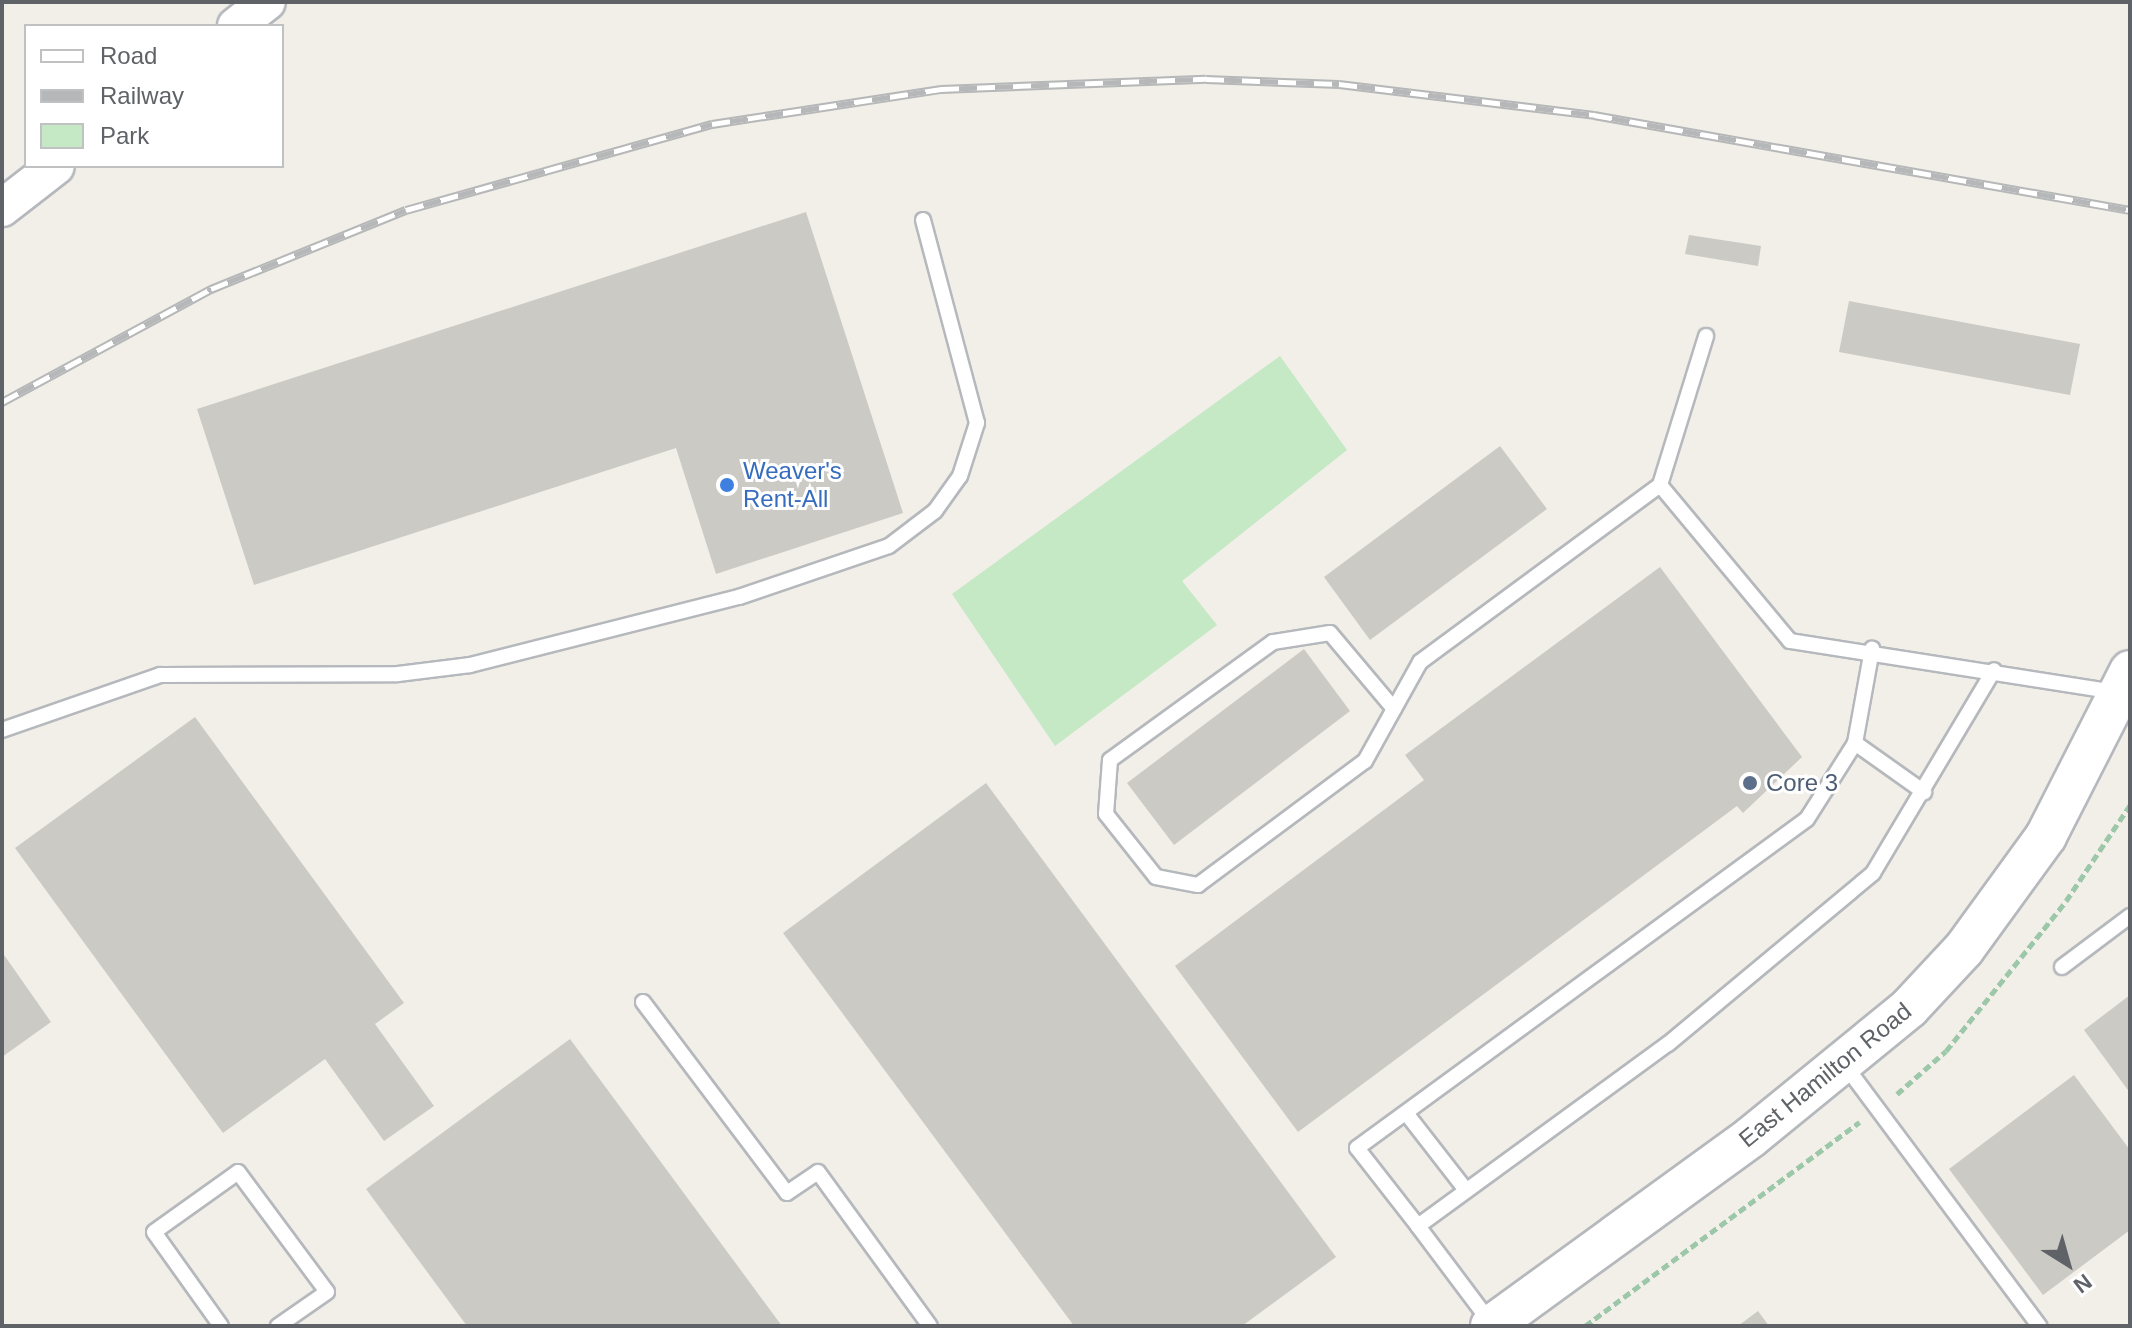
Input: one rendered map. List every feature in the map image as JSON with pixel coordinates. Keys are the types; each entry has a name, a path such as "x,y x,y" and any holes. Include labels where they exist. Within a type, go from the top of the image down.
{"main road":[{"name":"East Hamilton Road","path":"1492,1326 1844,1064 1909,1008 2001,903 2128,687"}],"street":[{"path":"239,24 267,2"},
{"path":"2,208 53,168"}],"lane":[{"path":"2,730 160,675 398,674 470,665 739,597 889,546 935,511 960,476 977,423 923,220"},
{"path":"1394,709 1330,633 1273,642 1110,760 1106,814 1156,877 1198,885 1365,761 1394,709 1420,662 1660,485 1706,336"},
{"path":"1660,485 1790,641 1872,649 1994,670 2128,687"},
{"path":"1492,1326 1357,1148 1807,819 1855,743 1872,649"},
{"path":"1418,1226 1668,1044 1873,873 1994,670"},
{"path":"1855,743 1924,792"},
{"path":"2062,967 2130,916"},
{"path":"643,1002 787,1193 818,1172 930,1326"},
{"path":"1844,1064 2039,1326"},
{"path":"1406,1113 1466,1190"},
{"path":"221,1326 154,1232 238,1172 327,1292 278,1326"}],"green space":[{"path":"1280,356 1347,450 1182,581 1217,625 1055,746 952,594"}],"building":[{"path":"806,212 903,513 716,574 676,448 254,585 197,409"},
{"path":"1689,235 1761,246 1758,266 1685,254"},
{"path":"1849,301 2080,344 2070,395 1839,352"},
{"path":"1500,446 1547,509 1370,640 1324,577"},
{"path":"1660,567 1802,757 1743,813 1737,806 1298,1132 1175,966 1424,780 1405,755"},
{"path":"1304,649 1350,711 1174,845 1127,783"},
{"path":"195,717 404,1003 375,1024 434,1106 384,1141 325,1059 223,1133 15,848"},
{"path":"986,783 1336,1257 1242,1326 1074,1326 783,933"},
{"path":"2,952 51,1022 2,1057"},
{"path":"2130,995 2130,1093 2084,1030"},
{"path":"570,1039 782,1326 467,1326 366,1189"},
{"path":"2074,1075 2130,1150 2130,1230 2043,1295 1949,1169"},
{"path":"1758,1311 1769,1326 1738,1326"}],"railway":[{"path":"2,402 211,289 406,210 712,124 941,89 1206,79 1339,84 1594,115 2130,210"}],"place":[{"name":"Weaver's Rent-All","path":"727,485"},
{"name":"Core 3","path":"1750,783"}]}
